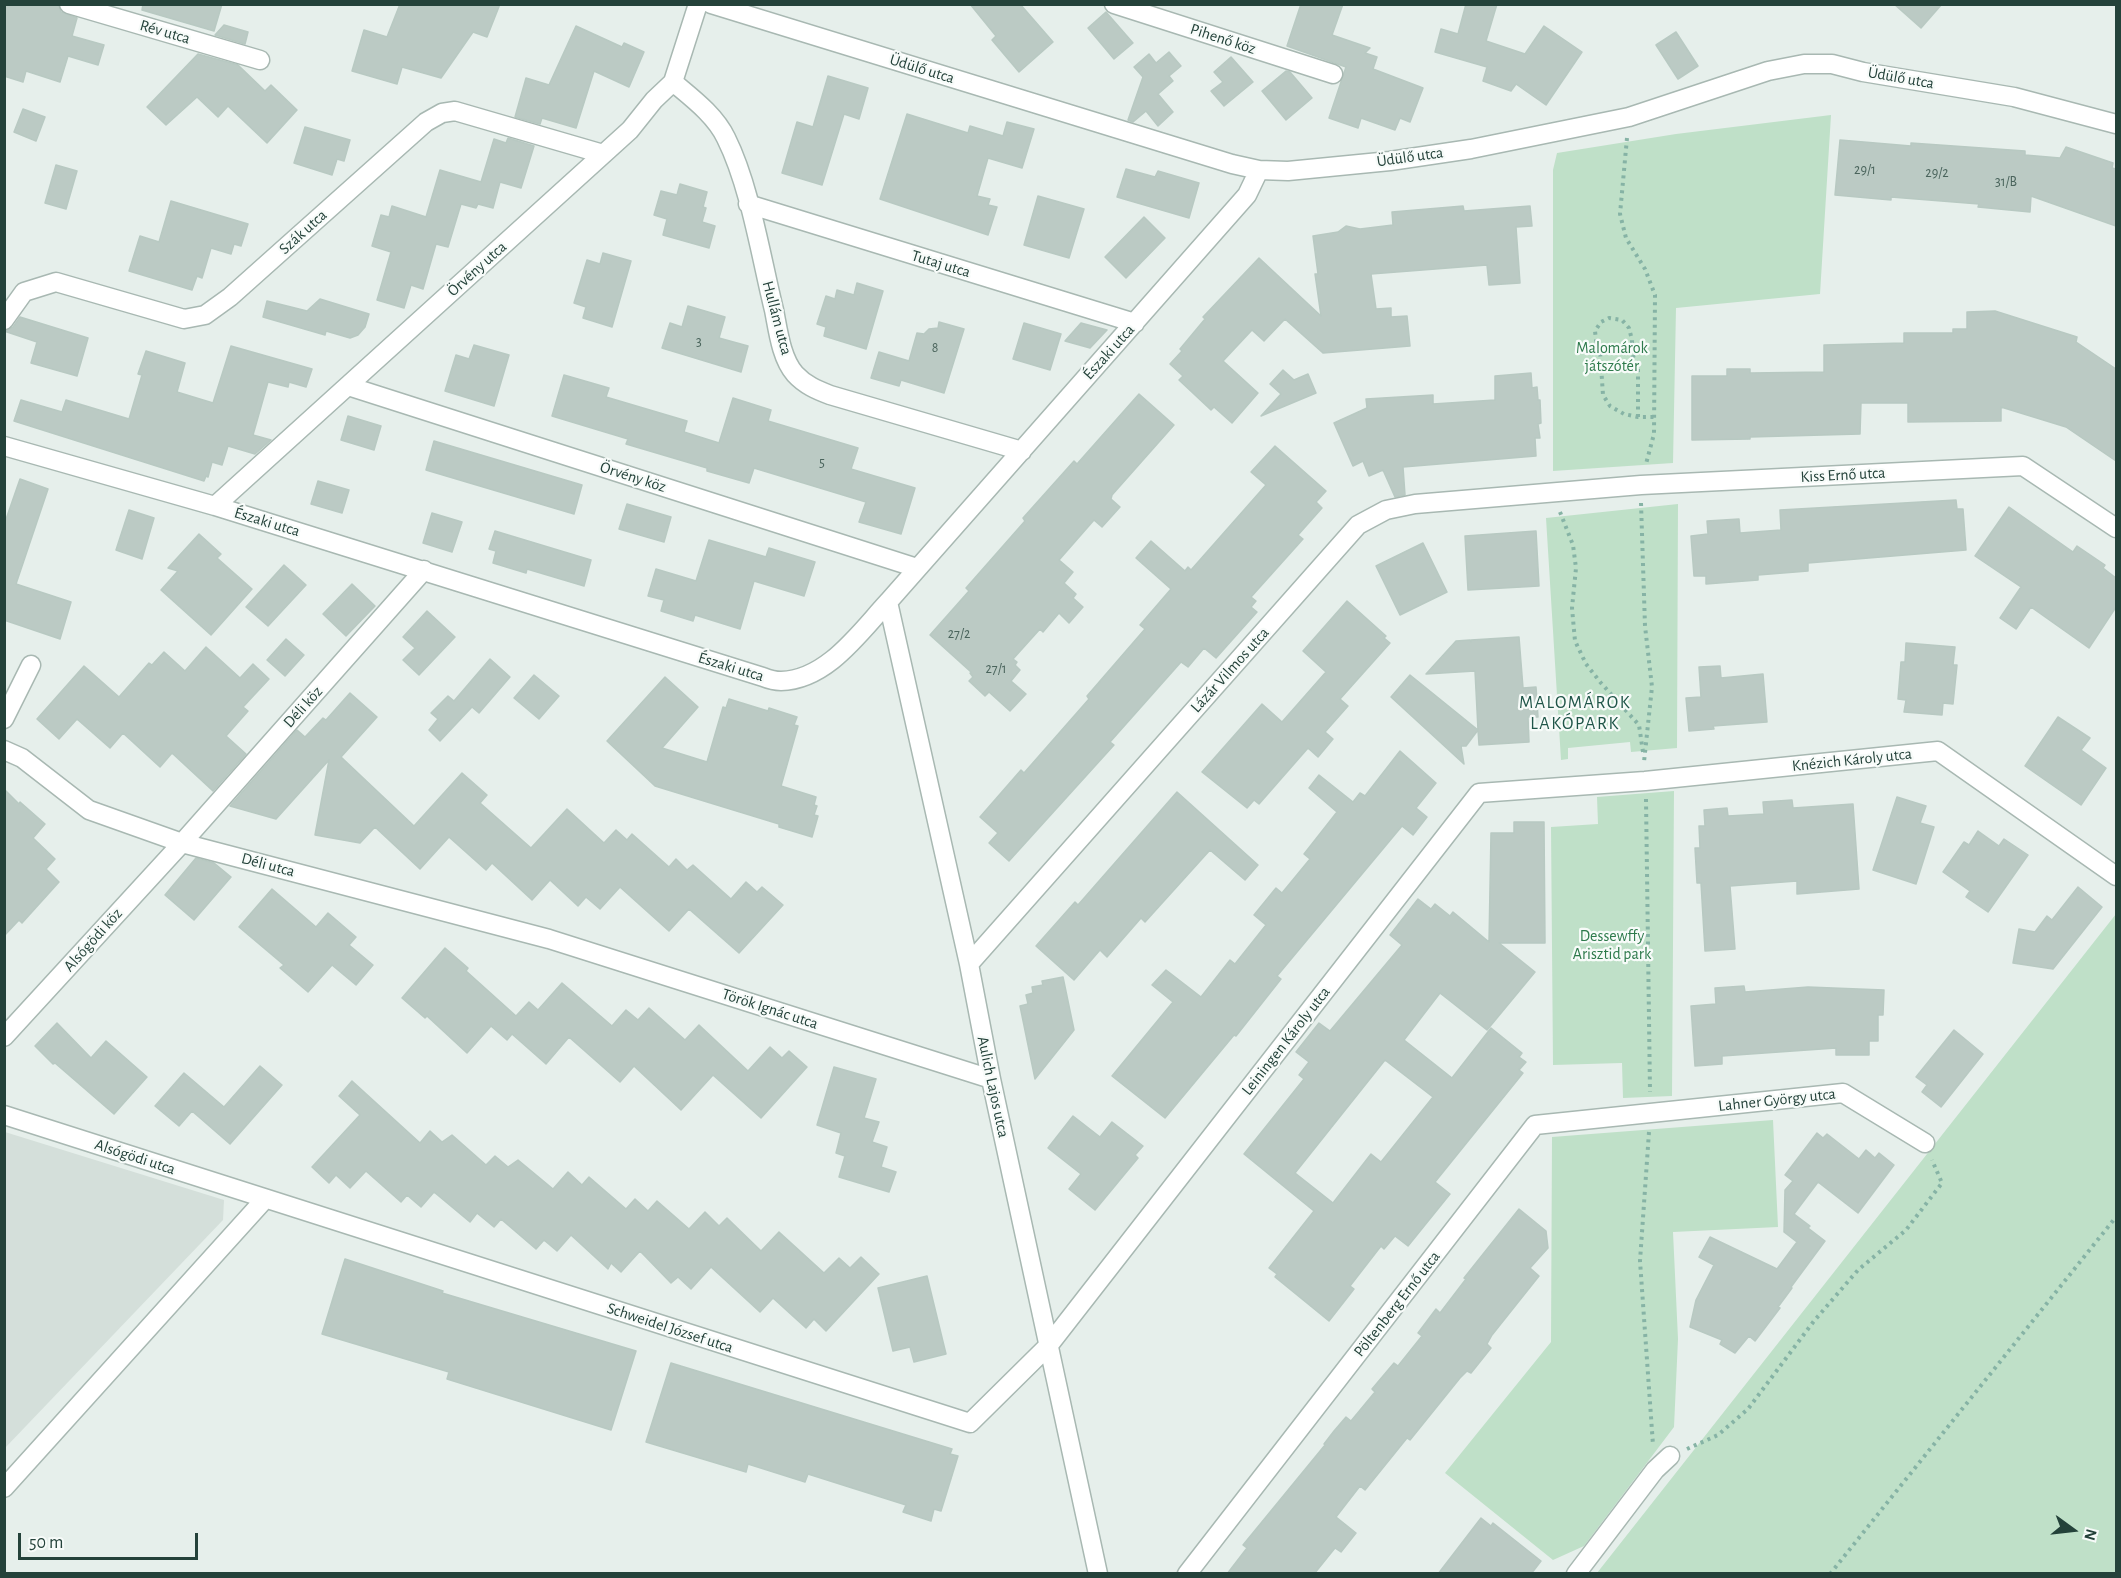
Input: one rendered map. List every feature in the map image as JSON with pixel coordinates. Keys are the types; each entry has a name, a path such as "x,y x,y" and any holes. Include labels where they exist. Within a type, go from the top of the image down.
{"street":[{"name":"Rév utca","path":"69,4 260,60"},
{"name":"Örvény utca","path":"215,506 630,130 654,100 673,82 698,4"},
{"name":"Üdülő utca","path":"711,4 1232,164 1260,170 1288,171 1471,149 1629,117 1768,71 1804,64 1832,64 1863,72 2014,97 2116,124"},
{"name":"Pihenő köz","path":"1114,4 1333,74"},
{"name":"Hullám utca","path":"673,82 707,112 725,136 738,168 748,204 783,350 794,373 810,386 830,395 1022,451"},
{"name":"Szák utca","path":"4,320 24,292 56,282 184,319 205,315 230,297 426,122 442,113 455,111 603,154"},
{"name":"Északi utca","path":"4,446 215,506 751,674 780,681 799,678 822,668 843,650 888,602 1247,195 1260,170"},
{"name":"Tutaj utca","path":"748,204 1135,323"},
{"name":"Örvény köz","path":"348,386 917,568"},
{"name":"Kiss Ernő utca","path":"1552,492 1641,485 2024,466 2116,528"},
{"name":"Lázár Vilmos utca","path":"969,964 1358,525 1386,510 1415,504 1552,492"},
{"name":"Déli köz","path":"182,843 424,570"},
{"name":"Aulich Lajos utca","path":"888,602 969,964 991,1079 1098,1574"},
{"path":"4,719 32,665"},
{"name":"Déli utca","path":"4,750 21,758 89,810 182,843 549,939"},
{"name":"Knézich Károly utca","path":"1549,788 1645,781 1938,751 2116,876"},
{"name":"Leiningen Károly utca","path":"1048,1345 1479,793 1549,788"},
{"name":"Alsógödi köz","path":"4,1037 182,843"},
{"name":"Török Ignác utca","path":"549,939 991,1079"},
{"name":"Lahner György utca","path":"1651,1114 1843,1093 1925,1143"},
{"name":"Pöltenberg Ernő utca","path":"1187,1574 1535,1125 1651,1114"},
{"name":"Alsógödi utca","path":"4,1115 266,1199"},
{"path":"4,1488 266,1199"},
{"name":"Schweidel József utca","path":"266,1199 970,1423 1048,1345"},
{"path":"1576,1574 1655,1470 1670,1456"}],"path":[{"path":"1629,117 1620,214 1626,238 1645,269 1655,295 1654,434 1641,485 1645,626 1652,687 1643,758"},
{"path":"1638,417 1638,367 1632,354 1629,328 1622,320 1610,318 1601,322 1595,331 1600,351 1604,395 1610,406 1624,414 1638,417 1654,417"},
{"path":"1552,492 1573,545 1576,568 1572,608 1575,641 1586,663 1601,683 1639,725 1645,781"},
{"path":"1670,1456 1719,1435 1748,1409 1814,1321 1858,1270 1906,1230 1942,1183 1925,1143"},
{"path":"1830,1574 2116,1217"}],"shaded area":[{"path":"5,1132 224,1200 223,1220 5,1448"}],"green space":[{"name":"Malomárok játszótér","path":"1831,115 1820,294 1676,308 1673,463 1553,471 1553,170 1557,153 1676,134"},
{"path":"1678,504 1677,748 1631,752 1630,742 1568,748 1568,759 1561,760 1546,518"},
{"name":"Dessewffy Arisztid park","path":"1674,791 1672,1096 1623,1098 1622,1063 1553,1065 1551,827 1598,824 1597,797"},
{"path":"2116,914 2116,1573 1597,1573"},
{"path":"1773,1120 1778,1227 1673,1232 1678,1339 1674,1427 1584,1546 1553,1560 1445,1473 1551,1342 1552,1137"}],"building":[{"path":"4,4 58,4 61,12 77,18 72,36 104,45 98,65 68,56 60,82 26,71 23,82 4,76"},
{"path":"143,4 222,4 214,31 142,10"},
{"path":"400,4 500,4 487,37 473,32 441,78 402,67 397,84 352,71 364,30 387,37"},
{"path":"970,4 1020,4 1053,42 1019,72 992,40 996,36"},
{"path":"1301,4 1343,4 1332,35 1370,48 1365,53 1377,57 1373,69 1423,88 1410,122 1400,118 1395,130 1361,118 1358,128 1329,118 1346,67 1287,46"},
{"path":"1466,4 1497,4 1486,41 1525,54 1544,26 1582,52 1546,105 1516,84 1511,91 1483,81 1487,67 1435,52 1441,29 1458,34"},
{"path":"1894,4 1942,4 1921,28"},
{"path":"1106,12 1133,43 1114,59 1088,28"},
{"path":"224,25 248,32 245,44 215,35"},
{"path":"576,26 622,47 624,43 644,52 629,87 594,71 576,128 542,118 540,124 515,117 526,78 549,85"},
{"path":"1676,32 1698,66 1678,79 1656,45"},
{"path":"1169,52 1181,66 1169,76 1173,81 1158,94 1173,112 1158,126 1146,111 1133,122 1128,120 1143,77 1134,67 1149,54 1156,63"},
{"path":"198,54 238,65 265,91 271,85 297,110 267,143 228,106 218,117 197,97 166,125 147,107"},
{"path":"1231,57 1253,82 1224,106 1211,91 1223,82 1214,72"},
{"path":"1286,71 1290,72 1312,98 1286,120 1262,91"},
{"path":"828,76 868,88 859,119 844,114 822,185 782,173 797,122 813,127"},
{"path":"23,109 45,117 36,141 14,132"},
{"path":"907,114 968,133 970,126 1003,136 1007,122 1034,129 1022,168 988,158 977,196 990,199 988,205 997,207 988,235 880,199"},
{"path":"305,127 350,140 344,161 337,159 332,175 294,163"},
{"path":"508,138 534,146 521,188 500,182 493,208 478,204 476,208 461,204 448,247 436,244 423,289 411,285 404,308 377,300 391,252 372,246 381,215 389,217 392,206 426,217 440,170 481,182 494,139 506,143"},
{"path":"1840,140 2025,151 2025,155 2060,158 2066,147 2113,163 2112,168 2116,169 2116,226 2031,196 2030,212 1978,207 1979,204 1835,195"},
{"path":"56,165 77,171 66,209 45,203"},
{"path":"1126,169 1155,177 1158,171 1199,183 1189,218 1117,197"},
{"path":"680,184 707,192 702,222 715,226 709,248 663,235 667,219 654,215 661,191 677,195"},
{"path":"1038,196 1084,209 1069,258 1024,245"},
{"path":"171,201 248,224 241,246 234,244 231,254 211,248 202,278 197,276 192,290 129,271 140,236 159,242"},
{"path":"1463,206 1464,211 1530,206 1532,226 1516,227 1520,283 1489,285 1487,265 1371,274 1376,309 1391,308 1391,317 1407,316 1410,346 1323,353 1285,319 1264,341 1252,330 1223,361 1258,393 1232,423 1214,407 1211,410 1179,380 1183,376 1170,364 1205,319 1203,317 1259,258 1321,316 1313,236 1338,232 1346,226 1360,229 1393,225 1392,212"},
{"path":"1144,217 1165,238 1126,278 1105,257"},
{"path":"603,253 631,261 612,327 583,318 586,307 574,303 587,260 600,264"},
{"path":"857,283 883,291 866,349 824,336 826,327 817,324 826,296 835,299 837,290 854,295"},
{"path":"320,299 369,314 365,327 358,335 350,338 326,331 325,335 263,317 267,301 307,311"},
{"path":"688,306 725,317 719,338 748,346 741,372 662,348 670,323 682,327"},
{"path":"1995,311 2077,337 2076,342 2116,369 2116,461 2066,427 2001,407 2001,421 1908,422 1908,403 1861,403 1860,434 1692,440 1692,376 1727,376 1727,369 1750,369 1750,373 1824,372 1824,345 1904,343 1904,333 1953,333 1953,329 1967,329 1967,312"},
{"path":"20,317 88,338 77,376 31,363 37,342 4,331 13,327"},
{"path":"939,322 964,329 944,393 901,380 899,386 871,378 879,352 909,361 917,333 924,334 929,329 938,328"},
{"path":"1024,323 1061,334 1050,370 1013,359"},
{"path":"1081,323 1107,330 1090,348 1065,341"},
{"path":"474,345 509,355 494,406 445,391 456,355 469,359"},
{"path":"231,346 312,369 306,387 289,382 288,387 268,382 253,435 271,440 255,454 228,446 222,465 212,462 208,477 206,476 204,481 14,421 21,400 62,412 66,400 129,419 142,375 138,374 146,351 185,363 177,392 213,403"},
{"path":"1283,370 1294,380 1308,374 1316,393 1261,416 1281,394 1270,384"},
{"path":"1531,373 1532,388 1537,387 1538,400 1540,400 1541,423 1538,424 1540,438 1535,438 1536,456 1403,467 1405,495 1395,497 1383,470 1369,476 1363,461 1353,466 1334,423 1367,408 1366,399 1433,395 1433,404 1495,400 1495,376"},
{"path":"564,375 609,388 606,397 687,421 684,432 719,443 733,398 771,410 768,421 858,448 851,469 915,488 901,534 859,522 866,502 754,468 749,483 626,444 628,439 552,416"},
{"path":"1139,394 1174,425 1112,495 1111,499 1120,507 1102,527 1094,520 1059,560 1073,572 1064,583 1076,594 1073,598 1083,607 1069,623 1059,613 1043,632 1040,629 1013,659 1020,670 1011,681 1026,694 1010,711 989,692 985,696 969,681 973,677 971,672 930,635 969,591 966,588 1025,521 1023,518 1074,461 1077,464"},
{"path":"348,416 381,426 374,450 341,440"},
{"path":"434,441 582,485 574,514 426,470"},
{"path":"1275,446 1326,491 1316,502 1322,508 1298,535 1303,539 1251,597 1256,601 1251,607 1257,612 1216,658 1204,648 1188,667 1181,662 1110,742 1114,745 1009,861 989,843 998,833 980,817 1021,770 1024,773 1089,699 1087,696 1145,629 1140,625 1171,589 1136,558 1151,541 1185,571 1188,567 1191,570 1266,485 1251,472"},
{"path":"20,479 48,489 16,584 71,602 60,639 4,620 4,525"},
{"path":"318,481 349,490 342,513 311,504"},
{"path":"1956,500 1957,509 1963,509 1966,550 1808,563 1808,571 1758,575 1758,580 1706,584 1706,576 1694,576 1691,536 1708,534 1707,521 1739,519 1740,533 1781,530 1780,510"},
{"path":"627,504 671,517 664,542 619,529"},
{"path":"2009,507 2073,552 2077,546 2105,565 2103,568 2116,578 2116,607 2089,648 2031,607 2016,629 2000,618 2021,587 1975,556"},
{"path":"129,510 154,518 142,559 116,550"},
{"path":"432,513 462,522 452,552 423,543"},
{"path":"495,531 591,560 584,586 527,569 526,573 493,563 496,551 489,549"},
{"path":"1536,531 1539,586 1468,590 1465,536"},
{"path":"199,534 221,554 217,558 252,589 211,635 161,590 178,571 168,568"},
{"path":"709,540 766,557 769,548 815,562 804,596 754,581 740,629 695,615 693,621 661,611 664,600 648,596 656,569 696,581"},
{"path":"1423,543 1447,592 1400,615 1376,566"},
{"path":"284,565 306,585 268,626 246,607"},
{"path":"352,584 375,606 346,636 323,614"},
{"path":"1347,601 1386,636 1384,638 1390,643 1340,699 1348,706 1325,732 1333,739 1318,757 1308,748 1259,804 1254,800 1247,808 1202,772 1262,704 1282,722 1326,672 1303,651"},
{"path":"427,611 455,637 419,675 403,660 415,648 403,637"},
{"path":"1519,637 1523,688 1536,687 1538,717 1528,717 1529,742 1479,745 1475,671 1426,674 1456,641 1470,640 1471,642 1471,640"},
{"path":"286,639 304,655 285,676 267,660"},
{"path":"1906,643 1955,647 1953,665 1957,665 1953,704 1943,703 1942,715 1904,712 1906,700 1898,699 1901,662 1905,662"},
{"path":"206,647 240,678 253,664 269,679 243,707 248,711 226,736 246,754 213,791 172,753 160,767 123,733 110,748 77,719 59,739 37,719 84,666 119,697 149,663 152,665 164,652 185,671"},
{"path":"490,659 510,677 479,713 472,707 440,741 429,730 438,719 431,713 448,696 454,701"},
{"path":"1720,666 1721,678 1763,674 1767,722 1713,726 1714,729 1689,731 1686,698 1701,697 1699,667"},
{"path":"534,675 559,696 539,719 514,698"},
{"path":"1410,675 1478,730 1466,746 1461,746 1464,764 1391,697"},
{"path":"665,677 698,707 662,748 707,762 723,707 726,708 729,699 797,717 794,725 798,726 781,786 816,797 814,805 817,806 814,815 818,816 812,837 779,827 779,824 655,786 607,741"},
{"path":"350,693 377,717 341,757 414,826 462,773 487,795 480,803 531,848 567,809 604,843 616,830 627,840 632,834 669,867 676,859 687,870 693,865 731,899 746,882 757,892 762,887 783,905 739,953 689,909 669,931 620,887 600,909 586,897 578,906 550,880 532,900 492,863 486,870 449,837 420,869 375,827 360,843 315,835 329,760 276,819 230,806 297,730 305,737 323,718 326,720"},
{"path":"2058,717 2090,738 2081,750 2106,768 2081,805 2025,766"},
{"path":"1400,751 1436,783 1416,808 1427,817 1413,835 1402,826 1277,976 1281,979 1236,1036 1234,1035 1165,1118 1112,1076 1173,1002 1152,985 1166,970 1201,997 1230,960 1235,964 1266,925 1254,915 1276,888 1282,893 1310,859 1304,854 1337,812 1309,788 1319,775 1353,802 1360,793 1365,796"},
{"path":"4,789 45,824 33,838 55,859 46,869 59,882 22,923 19,920 4,936"},
{"path":"1177,792 1258,865 1245,880 1210,850 1145,922 1141,918 1107,957 1100,950 1074,980 1036,946 1075,902 1078,905"},
{"path":"1897,797 1926,806 1920,823 1934,827 1916,884 1873,870"},
{"path":"1792,800 1793,808 1853,804 1859,889 1797,894 1797,881 1730,886 1735,949 1705,951 1701,883 1697,883 1695,848 1700,848 1699,826 1705,826 1704,810 1727,808 1728,816 1764,814 1763,802"},
{"path":"1514,822 1544,822 1545,943 1499,943 1535,972 1487,1030 1440,993 1404,1040 1452,1078 1491,1028 1522,1053 1519,1057 1526,1062 1519,1070 1523,1073 1435,1182 1450,1194 1408,1246 1395,1236 1384,1249 1381,1246 1350,1286 1354,1289 1329,1321 1275,1277 1277,1274 1269,1268 1314,1211 1244,1154 1304,1079 1299,1075 1309,1062 1296,1052 1319,1023 1330,1031 1402,945 1390,935 1418,899 1431,909 1435,904 1450,916 1453,912 1489,942 1491,833 1514,833","holes":["1385,1060 1433,1097 1381,1162 1371,1154 1333,1203 1295,1173"]},
{"path":"1978,831 1999,846 2004,839 2028,855 1988,912 1966,897 1970,891 1943,872 1964,842 1969,845"},
{"path":"196,858 214,863 231,877 194,920 165,895"},
{"path":"2078,887 2102,907 2053,969 2013,963 2019,929 2035,932 2047,916 2052,920"},
{"path":"272,889 316,927 328,913 356,937 349,945 373,965 356,985 332,965 308,992 280,968 284,965 239,927"},
{"path":"445,948 468,968 466,971 516,1016 529,1002 538,1010 562,983 612,1026 626,1010 638,1020 649,1008 685,1040 699,1025 748,1071 770,1047 782,1058 789,1051 807,1067 761,1118 713,1075 681,1110 634,1066 620,1082 569,1037 546,1064 512,1034 507,1040 491,1026 467,1053 427,1016 425,1018 402,998"},
{"path":"1063,977 1074,1030 1035,1079 1020,1006 1028,1004 1026,995 1033,993 1032,987 1043,985 1042,981"},
{"path":"1744,986 1745,992 1808,987 1884,990 1883,1015 1878,1015 1878,1041 1869,1041 1869,1055 1836,1055 1836,1048 1722,1056 1722,1064 1695,1066 1691,1006 1716,1004 1715,988"},
{"path":"57,1023 91,1058 106,1041 147,1077 114,1114 55,1063 53,1064 35,1046"},
{"path":"1954,1030 1983,1054 1941,1107 1922,1092 1927,1085 1916,1077"},
{"path":"260,1066 282,1085 230,1144 192,1111 179,1126 155,1106 184,1073 224,1107"},
{"path":"834,1067 876,1079 864,1118 879,1122 872,1142 887,1147 881,1167 896,1172 889,1192 839,1177 845,1156 836,1153 841,1133 817,1125"},
{"path":"352,1081 420,1143 430,1131 442,1142 452,1135 486,1165 495,1156 508,1167 518,1160 553,1189 568,1172 582,1185 589,1177 626,1209 635,1199 648,1211 657,1201 689,1229 705,1212 719,1226 727,1218 761,1251 779,1232 824,1273 839,1258 850,1268 861,1257 879,1274 826,1331 814,1319 806,1328 773,1298 760,1312 711,1267 691,1289 678,1277 671,1283 640,1251 621,1272 611,1263 608,1269 571,1235 557,1251 544,1240 536,1249 501,1219 494,1227 477,1213 470,1222 434,1192 421,1207 407,1195 401,1202 366,1171 350,1188 336,1175 329,1183 312,1167 360,1115 339,1096"},
{"path":"1073,1116 1100,1137 1112,1122 1143,1146 1135,1155 1138,1158 1095,1210 1069,1189 1081,1174 1048,1148"},
{"path":"1817,1133 1823,1138 1827,1134 1859,1159 1866,1150 1875,1158 1879,1153 1894,1165 1858,1213 1818,1182 1794,1214 1825,1241 1755,1341 1749,1336 1735,1353 1720,1344 1722,1340 1690,1327 1696,1300 1714,1265 1699,1257 1710,1237 1777,1269 1797,1242 1784,1232 1785,1190 1793,1181 1785,1175"},
{"path":"1519,1209 1546,1231 1548,1248 1530,1268 1539,1276 1492,1335 1487,1344 1491,1348 1471,1373 1467,1371 1460,1378 1410,1440 1407,1438 1365,1490 1360,1486 1336,1517 1356,1533 1341,1552 1335,1548 1314,1574 1227,1574 1247,1548 1243,1545 1334,1431 1346,1417 1351,1421 1375,1392 1372,1389 1394,1363 1398,1366 1422,1336 1418,1333 1436,1309 1440,1313 1466,1279 1464,1278"},
{"path":"345,1259 443,1291 442,1293 636,1351 611,1430 447,1379 449,1372 322,1334"},
{"path":"927,1276 946,1354 914,1362 910,1347 893,1351 878,1288"},
{"path":"671,1363 952,1449 950,1454 958,1456 941,1511 934,1509 931,1521 903,1512 906,1505 808,1474 805,1482 748,1464 746,1472 646,1442"},
{"path":"1481,1518 1491,1526 1493,1523 1541,1561 1531,1574 1438,1574"}],"district":[{"name":"MALOMÁROK LAKÓPARK","path":"1575,713"}]}
